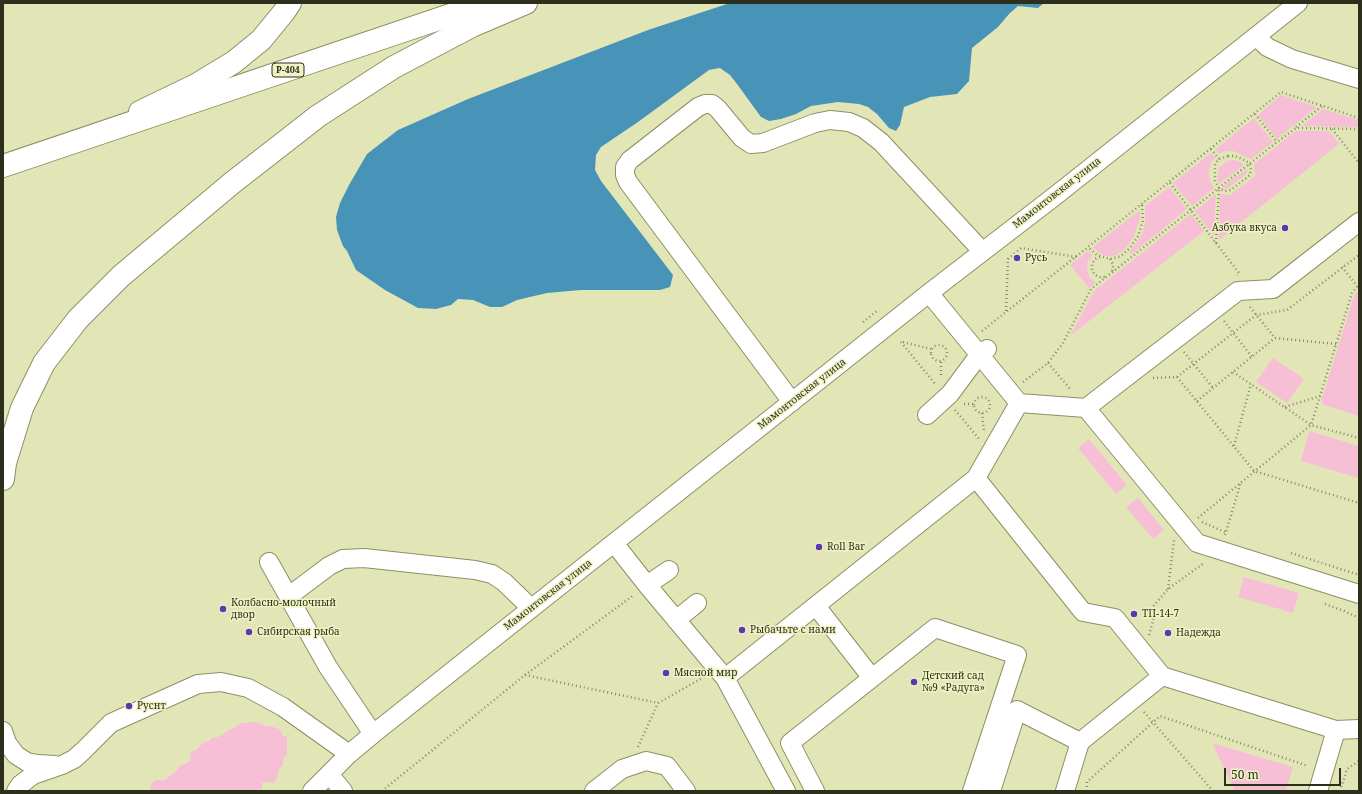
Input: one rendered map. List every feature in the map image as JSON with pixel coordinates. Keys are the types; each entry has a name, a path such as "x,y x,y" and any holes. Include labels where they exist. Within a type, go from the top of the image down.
{"main road":[{"path":"90,136 196,85 234,62 261,40 290,3"},
{"name":"Р-404","path":"3,166 486,3"},
{"path":"3,479 5,463 22,408 44,363 78,319 121,276 232,183 318,116 394,66 472,26 526,3"}],"street":[{"name":"Мамонтовская улица","path":"312,791 349,754 373,734 982,251 1055,196 1298,3"},
{"path":"1256,36 1267,47 1292,59 1359,79"},
{"path":"792,402 628,182 625,174 625,167 630,160 698,107 705,104 712,104 718,109 742,138 751,144 763,144 815,123 830,120 849,122 863,128 881,142 982,251"},
{"path":"1086,408 1238,291 1273,289 1359,222"},
{"path":"929,293 978,348 1014,397 1086,408 1197,543 1359,594"},
{"path":"927,415 950,394 978,348"},
{"path":"726,678 976,478 1014,397"},
{"path":"976,478 1083,612 1115,618 1162,676 1336,730 1359,729"},
{"path":"614,543 676,620 726,678 786,791"},
{"path":"288,596 328,566 343,559 364,558 475,570 492,574 504,582 531,608"},
{"path":"269,562 328,667 373,734"},
{"path":"647,585 669,570"},
{"path":"676,620 697,603"},
{"path":"816,606 872,678"},
{"path":"815,791 790,743 935,628 1017,655 972,791"},
{"path":"1065,791 1080,742 1162,676"},
{"path":"16,791 20,785 33,775 62,765 74,759 112,723 198,684 221,682 248,688 283,707 349,754"},
{"path":"991,791 1017,710 1080,742"},
{"path":"1318,791 1336,730"},
{"path":"3,732 7,743 16,754 28,762 62,765"},
{"path":"594,791 622,769 646,761 667,766 686,791"},
{"path":"329,774 343,791"}],"path":[{"path":"978,348 1006,312 1212,149 1281,92 1359,118"},
{"path":"1014,397 1048,363 1063,343 1091,289 1322,106"},
{"path":"1255,114 1277,142"},
{"path":"1296,128 1359,129"},
{"path":"1331,128 1359,163"},
{"path":"1212,149 1219,159"},
{"path":"1228,156 1235,156 1242,159 1249,163 1251,169 1250,175 1230,190 1224,191 1219,188 1215,181 1215,164 1219,159 1228,156"},
{"path":"1170,182 1239,273 1230,280 1275,338 1336,344"},
{"path":"1216,243 1219,188"},
{"path":"1088,248 1101,256 1110,259 1121,256 1130,248 1138,236 1143,221 1142,205"},
{"path":"1006,312 1008,259 1021,248 1076,257"},
{"path":"1148,379 1177,377 1256,315 1287,310 1359,254"},
{"path":"1101,256 1092,264 1092,270 1095,275 1106,277"},
{"path":"1110,259 1113,264 1113,269 1110,274"},
{"path":"1234,536 1196,520 1311,425 1352,293 1358,285 1342,267"},
{"path":"1214,309 1252,357"},
{"path":"1197,401 1275,338"},
{"path":"1174,340 1213,388"},
{"path":"901,342 931,349 934,346 944,346 947,350 945,359 940,362 936,361 930,354 931,349"},
{"path":"1048,363 1072,393"},
{"path":"1233,372 1311,425 1359,438"},
{"path":"1177,377 1254,471 1359,503"},
{"path":"1234,446 1251,384"},
{"path":"982,396 986,398 990,406 988,411 984,413 979,413 973,406 977,398 982,396"},
{"path":"1285,407 1320,396"},
{"path":"1148,637 1154,617 1150,610 1168,589 1205,562 1226,533 1241,482"},
{"path":"1168,589 1174,540 1186,529"},
{"path":"1285,552 1359,575"},
{"path":"382,791 525,675 647,585"},
{"path":"1325,604 1359,618"},
{"path":"525,675 658,703 705,676 709,683"},
{"path":"1133,700 1213,791"},
{"path":"1087,791 1087,782 1160,716 1324,771"},
{"path":"1340,791 1347,770 1359,761"}],"shaded area":[{"path":"1281,95 1317,107 1277,139 1258,115"},
{"path":"1323,109 1359,120 1359,127 1302,126"},
{"path":"1254,118 1273,142 1251,159 1233,151 1226,151 1219,154 1216,149"},
{"path":"1296,131 1329,131 1339,144 1219,240 1220,194 1230,195 1255,176 1254,164"},
{"path":"1211,153 1215,157 1211,163 1209,172 1210,181 1214,188 1192,206 1173,183"},
{"path":"1228,161 1239,161 1244,165 1219,184 1217,179 1219,167"},
{"path":"1247,169 1247,173 1227,189 1222,187"},
{"path":"1169,187 1187,209 1132,254 1129,252 1142,235 1145,223 1145,206"},
{"path":"1216,194 1214,236 1195,211"},
{"path":"1140,210 1140,218 1134,236 1121,252 1114,256 1106,256 1099,253 1093,247"},
{"path":"1191,214 1204,231 1070,336 1094,291"},
{"path":"1088,251 1093,255 1088,261 1088,273 1091,279 1096,282 1089,288 1070,265"},
{"path":"1359,292 1359,416 1324,405 1321,401 1355,293"},
{"path":"1273,358 1304,379 1287,403 1256,382"},
{"path":"1309,431 1359,446 1359,478 1301,461"},
{"path":"1089,439 1127,485 1116,494 1078,448"},
{"path":"1138,498 1164,530 1153,539 1126,507"},
{"path":"1244,577 1299,593 1293,613 1238,597"},
{"path":"256,722 265,726 279,729 282,732 282,735 287,737 287,755 283,758 283,765 279,769 277,778 274,783 262,783 262,791 148,791 151,788 151,784 156,780 165,780 177,770 180,765 186,764 191,760 190,752 196,750 204,742 218,737 242,723"},
{"path":"1212,743 1293,767 1286,791 1235,791"}],"water":[{"path":"730,3 1044,3 1038,8 1018,6 998,27 972,48 969,81 957,94 930,97 904,107 900,125 896,131 889,128 877,114 868,107 859,104 838,102 811,106 796,114 769,121 761,117 730,75 720,68 709,70 601,147 596,155 595,170 601,181 673,275 670,287 660,290 581,290 547,293 517,300 502,307 490,307 473,300 458,299 451,305 436,309 418,308 385,290 356,270 343,246 337,230 336,217 340,203 367,154 398,130 468,99 648,30"}],"place":[{"name":"Азбука вкуса","path":"1285,228"},
{"name":"Русь","path":"1017,258"},
{"name":"Roll Bar","path":"819,547"},
{"name":"Колбасно-молочный двор","path":"223,609"},
{"name":"ТП-14-7","path":"1134,614"},
{"name":"Рыбачьте с нами","path":"742,630"},
{"name":"Сибирская рыба","path":"249,632"},
{"name":"Надежда","path":"1168,633"},
{"name":"Мясной мир","path":"666,673"},
{"name":"Детский сад №9 «Радуга»","path":"914,682"},
{"name":"Руснт","path":"129,706"}]}
